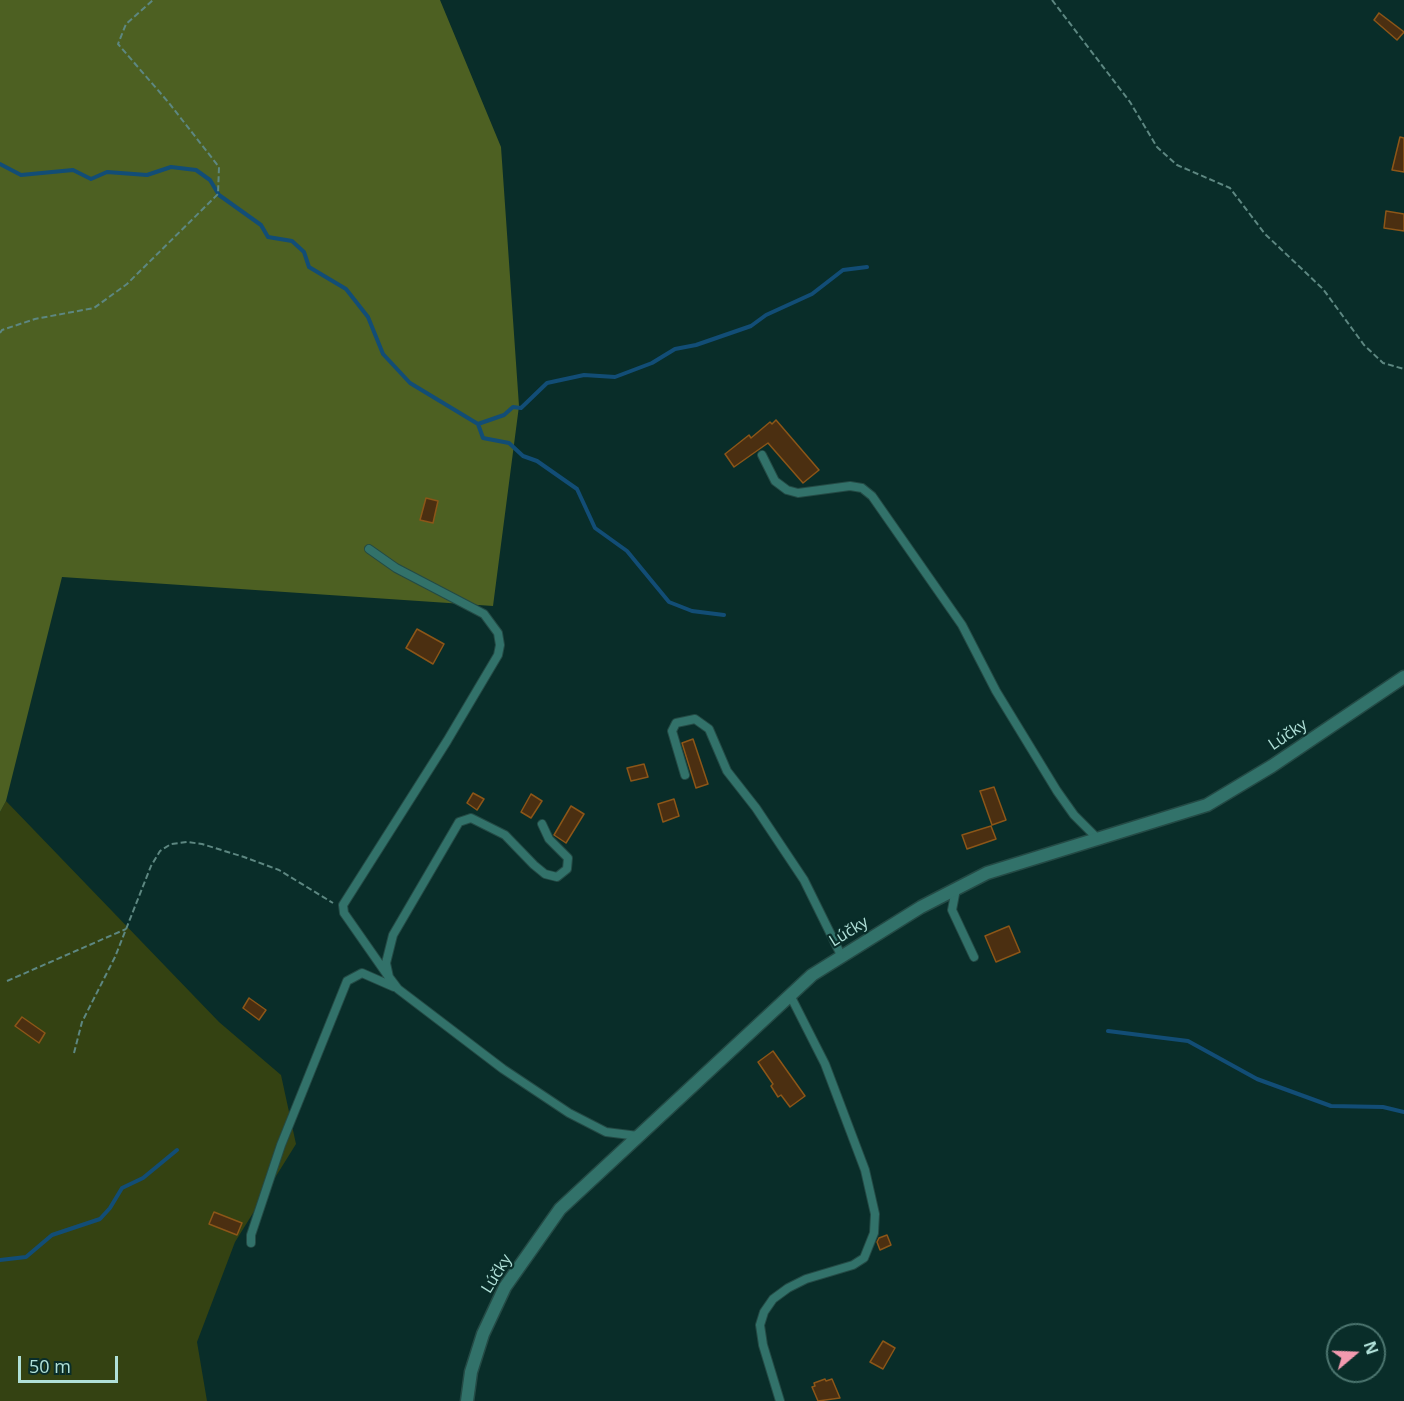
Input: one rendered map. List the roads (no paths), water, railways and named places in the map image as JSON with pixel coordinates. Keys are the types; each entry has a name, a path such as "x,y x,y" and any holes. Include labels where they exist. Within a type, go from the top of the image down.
{"street":[{"name":"Lúčky","path":"467,1401 471,1372 483,1335 505,1287 560,1209 790,995 841,955 957,887 987,873 1206,805 1272,766 1404,677"}],"lane":[{"path":"762,455 775,481 787,490 798,493 850,486 862,488 872,496 962,625 996,691 1057,791 1074,815 1099,840"},
{"path":"369,549 396,568 484,614 498,633 500,645 498,655 452,732 346,898 344,913 398,988 502,1069 569,1113 606,1132 638,1136"},
{"path":"685,774 672,731 676,723 695,719 709,729 727,771 756,808 804,880 841,955"},
{"path":"388,977 387,956 393,935 459,822 471,818 505,835 545,874 557,876 567,869 568,858 549,839 542,824"},
{"path":"957,887 952,901 952,910 974,957"},
{"path":"251,1243 251,1234 281,1145 347,981 362,973 398,988"},
{"path":"780,1401 763,1345 760,1325 764,1312 773,1299 788,1288 806,1279 853,1265 864,1258 874,1233 875,1214 865,1170 825,1064 790,995"}],"waterway":[{"path":"0,164 21,175 73,170 91,179 107,172 147,175 171,167 196,170 210,180 219,195 261,225 268,237 292,241 304,252 309,267 346,289 368,317 383,354 410,383 478,424 504,415 513,407 521,408 547,383 584,375 615,377 652,363 675,349 696,345 751,326 766,315 812,294 843,270 867,267"},
{"path":"478,424 483,438 509,443 523,456 537,461 577,489 595,528 627,551 669,602 692,611 724,615"},
{"path":"1108,1031 1188,1041 1257,1079 1331,1106 1383,1107 1404,1112"},
{"path":"0,1260 26,1257 52,1235 100,1219 122,1188 143,1178 177,1150"}]}
